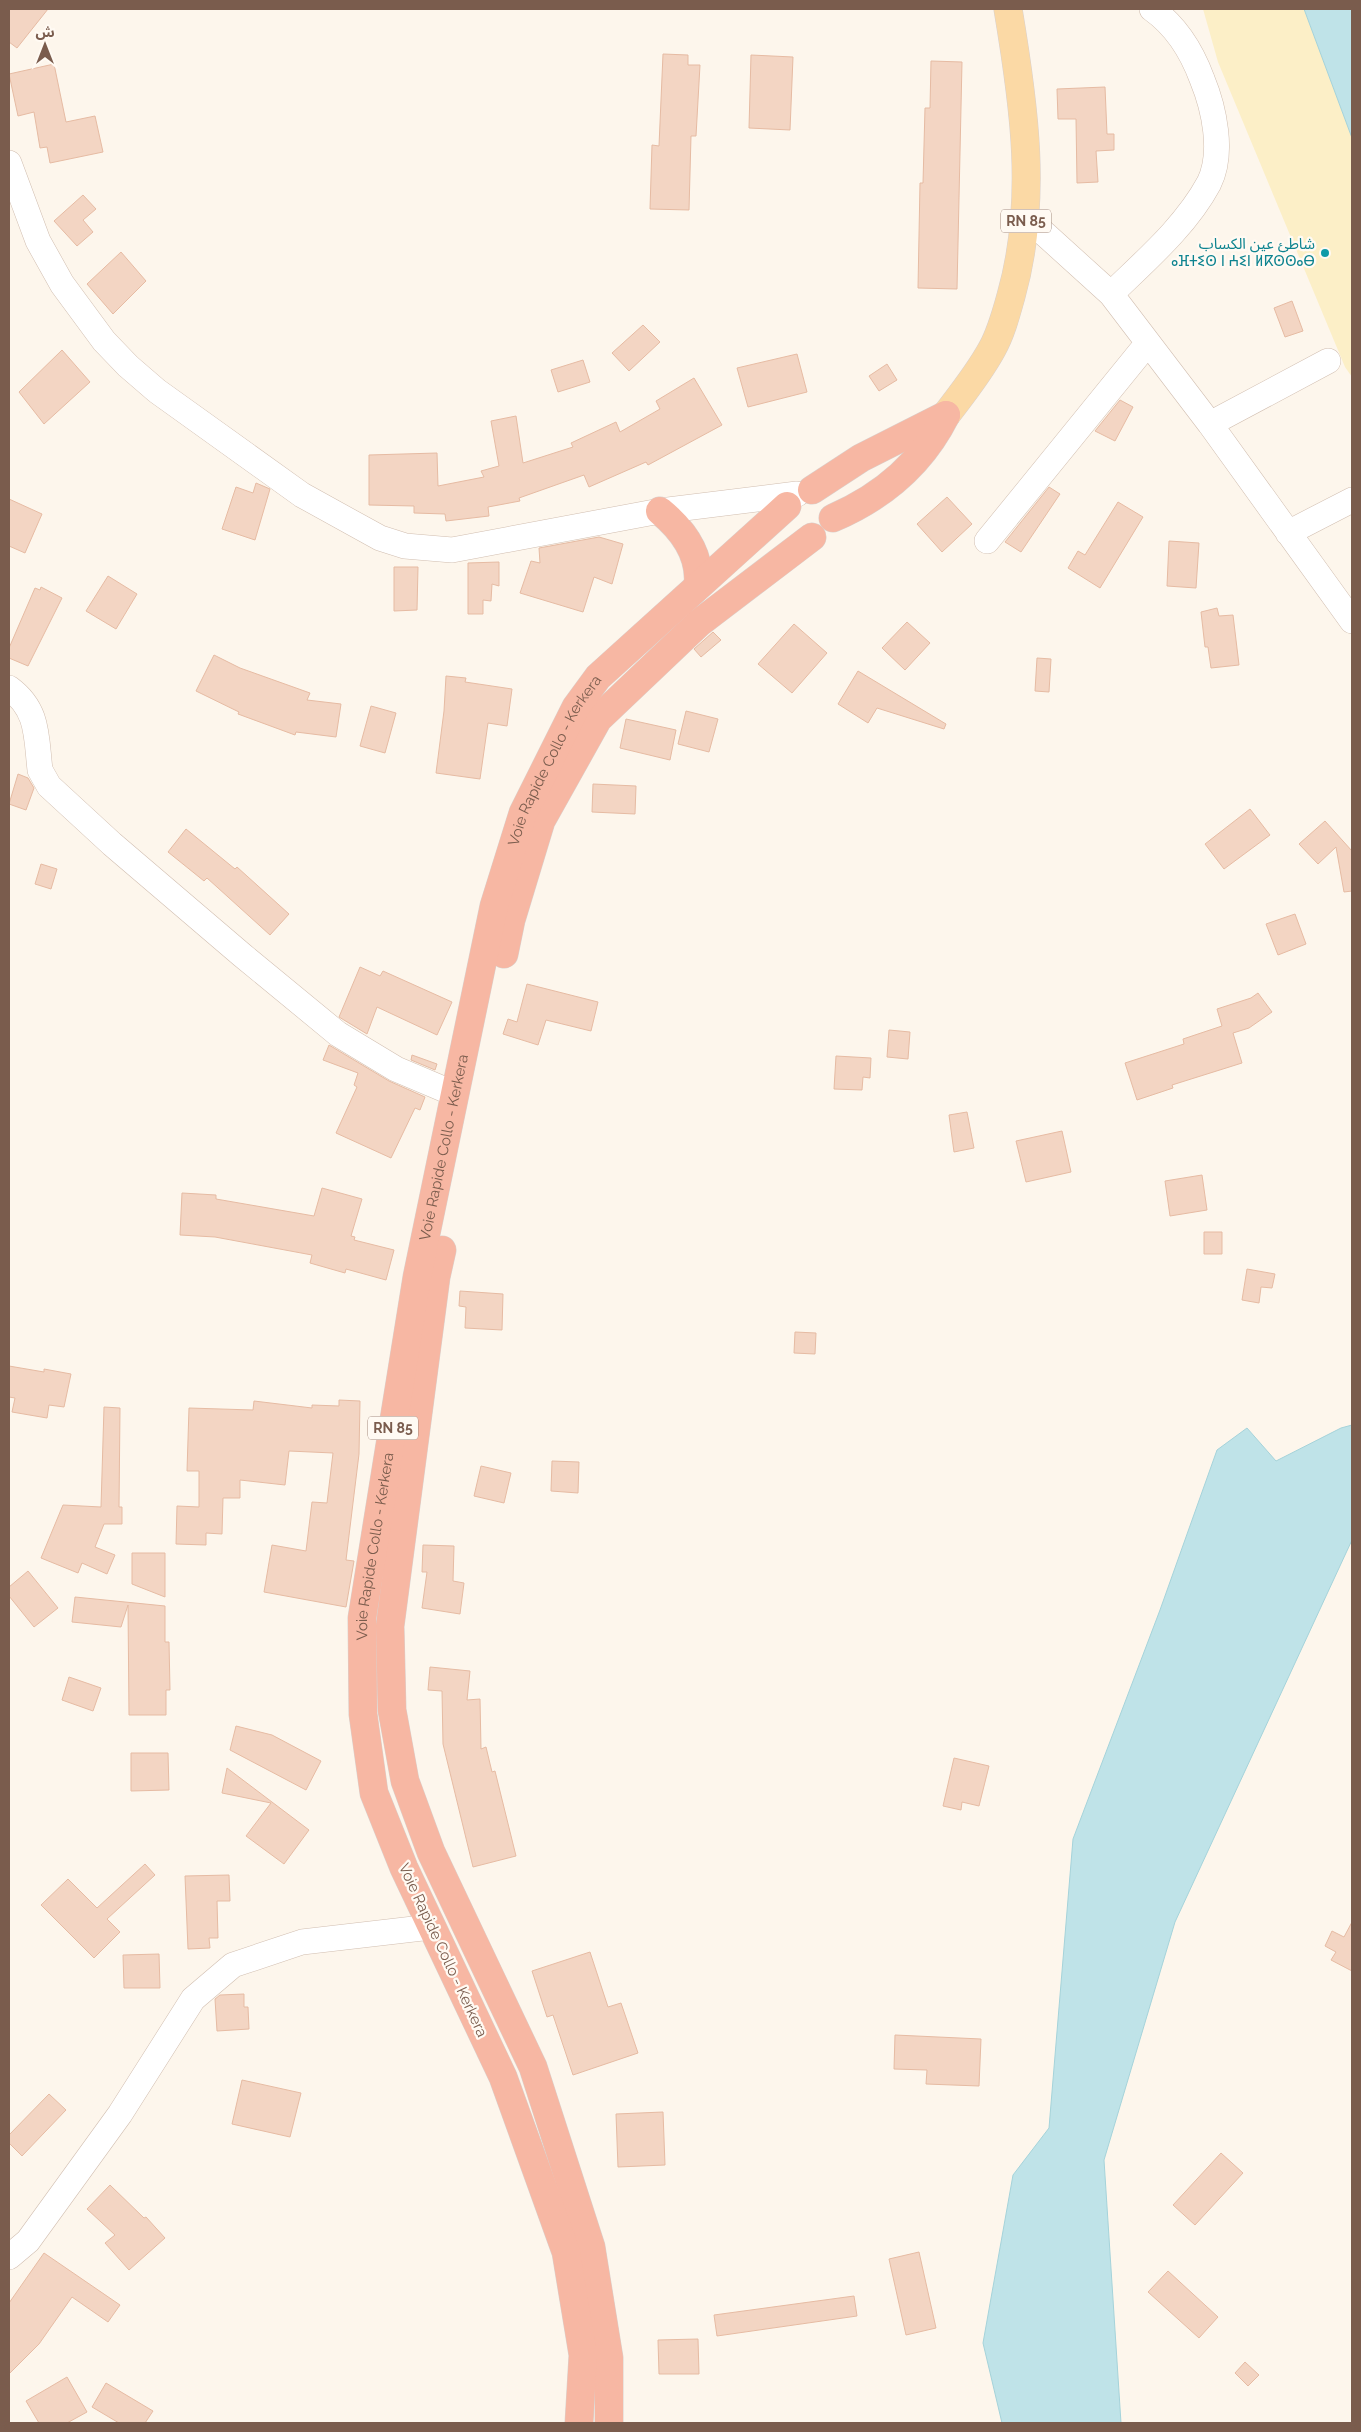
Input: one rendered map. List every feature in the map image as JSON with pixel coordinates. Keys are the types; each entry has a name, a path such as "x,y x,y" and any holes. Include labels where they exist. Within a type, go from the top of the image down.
{"highway":[{"name":"Voie Rapide Collo - Kerkera","path":"579,2423 583,2354 566,2252 503,2078 404,1868 374,1793 363,1714 362,1618 417,1277 494,906 523,813 576,708 598,678 698,585 798,497 861,458 946,415"},
{"name":"RN 85","path":"833,518 869,501 886,489 921,454 937,434 946,415"},
{"path":"826,496 831,503 833,518 826,531 812,537 797,534 787,522 798,497 826,496"},
{"path":"660,510 682,531 690,543 699,574 698,585"},
{"name":"Voie Rapide Collo - Kerkera","path":"609,2423 610,2358 591,2247 533,2067 431,1852 405,1781 392,1710 390,1626 436,1277 511,920 541,821 598,719 699,623 812,537"}],"main road":[{"name":"RN 85","path":"946,415 992,348 1005,317 1016,280 1026,217 1024,114 1008,9"}],"street":[{"path":"1111,294 1186,216 1209,182 1215,160 1215,133 1210,98 1199,70 1183,41 1161,15 1152,9"},
{"path":"9,163 38,241 62,284 80,310 116,353 157,391 302,495 358,528 380,538 405,546 452,550 660,510 798,497"},
{"path":"1026,217 1111,294 1147,344 1210,424 1352,621"},
{"path":"987,541 1147,344"},
{"path":"1210,424 1328,361"},
{"path":"1288,533 1352,500"},
{"path":"9,688 22,697 31,712 40,770 44,778 86,821 242,955 338,1034 396,1069 455,1094"},
{"path":"9,2257 28,2241 108,2130 194,1999 233,1965 302,1942 432,1927"}],"sand":[{"name":"شاطئ عين الكساب ⴰⴼⵜⵉⵙ ⵏ ⵄⵉⵏ ⵍⴽⵙⵙⴰⴱ","path":"1203,9 1304,9 1352,138 1352,377 1345,367 1218,62"}],"water":[{"path":"1304,9 1352,9 1352,138"},
{"path":"1352,1425 1352,1540 1175,1922 1104,2160 1121,2423 1002,2423 983,2343 1013,2175 1049,2128 1073,1839 1160,1610 1217,1450 1247,1428 1276,1461 1341,1428"}],"building":[{"path":"9,9 48,9 17,48 9,42"},
{"path":"663,54 688,55 688,65 700,65 696,136 691,136 689,210 650,209 652,145 659,146"},
{"path":"751,55 793,57 790,130 749,128"},
{"path":"931,61 962,62 957,289 918,288 920,183 923,183 925,108 930,108"},
{"path":"54,64 66,122 95,116 103,152 50,163 47,147 40,148 34,112 18,116 9,74"},
{"path":"1105,87 1107,134 1114,134 1114,150 1096,151 1098,182 1077,183 1076,119 1058,119 1057,89"},
{"path":"83,195 96,209 83,220 93,232 77,246 54,221"},
{"path":"121,252 146,281 113,314 87,284"},
{"path":"1292,301 1303,331 1285,337 1274,308"},
{"path":"643,325 660,342 629,371 612,353"},
{"path":"62,350 90,382 44,424 19,392"},
{"path":"797,354 807,392 748,407 737,368"},
{"path":"583,360 590,382 558,392 551,370"},
{"path":"887,364 897,380 879,391 869,376"},
{"path":"694,378 722,425 648,465 646,462 589,487 584,475 519,498 520,501 488,507 489,516 446,521 445,514 414,513 414,506 369,505 369,455 437,453 438,486 484,477 481,471 499,466 491,421 516,416 523,463 573,447 571,443 616,422 620,432 660,409 656,401"},
{"path":"1120,400 1133,407 1115,441 1095,431"},
{"path":"256,483 270,489 255,540 222,529 236,487 253,493"},
{"path":"1049,487 1060,494 1021,552 1005,542"},
{"path":"947,497 972,524 942,552 917,524"},
{"path":"9,499 42,514 25,553 9,546"},
{"path":"1118,502 1143,517 1100,588 1068,568 1078,551 1085,555"},
{"path":"599,537 623,544 612,584 594,577 583,612 520,593 531,561 540,563 539,548"},
{"path":"1169,541 1199,543 1196,588 1167,586"},
{"path":"499,562 499,586 492,584 491,601 483,600 483,614 468,614 468,563"},
{"path":"394,567 418,567 417,610 394,611"},
{"path":"108,576 137,594 116,629 86,611"},
{"path":"41,587 62,598 28,666 9,658 9,648 35,588 40,590"},
{"path":"1217,608 1219,616 1233,615 1239,665 1211,668 1208,647 1205,647 1201,612"},
{"path":"907,622 930,643 905,670 882,648"},
{"path":"794,624 827,653 792,693 758,664"},
{"path":"713,632 721,640 701,657 694,649"},
{"path":"214,655 240,668 310,693 307,700 341,704 336,737 296,732 295,735 238,714 239,712 196,691"},
{"path":"1037,658 1051,659 1049,692 1035,691"},
{"path":"858,671 946,724 944,729 877,708 868,723 838,704"},
{"path":"446,676 466,678 465,682 512,689 507,726 488,723 480,779 436,773 444,711"},
{"path":"371,706 396,713 385,753 360,746"},
{"path":"686,711 718,719 709,752 678,744"},
{"path":"626,719 676,730 670,760 620,748"},
{"path":"18,774 28,778 34,788 26,810 9,804"},
{"path":"593,784 636,786 635,814 592,812"},
{"path":"1250,809 1270,835 1224,869 1205,844"},
{"path":"1325,821 1352,851 1352,891 1344,892 1336,847 1318,864 1299,844"},
{"path":"186,829 235,869 237,867 289,914 270,935 207,878 204,881 168,852"},
{"path":"41,864 57,869 51,889 35,884"},
{"path":"1295,914 1306,944 1278,955 1266,924"},
{"path":"360,967 380,976 383,971 452,1002 437,1035 377,1007 367,1034 339,1017"},
{"path":"527,984 598,1002 591,1031 546,1020 538,1045 503,1034 508,1019 517,1022"},
{"path":"1258,993 1272,1012 1249,1028 1233,1033 1242,1063 1172,1085 1173,1088 1137,1100 1125,1063 1184,1044 1183,1039 1222,1026 1217,1009 1251,998"},
{"path":"889,1030 910,1032 908,1059 887,1057"},
{"path":"329,1045 389,1081 425,1097 420,1110 415,1108 391,1158 336,1133 357,1087 354,1085 358,1073 323,1060"},
{"path":"412,1055 437,1064 435,1070 411,1060"},
{"path":"836,1056 871,1058 870,1078 863,1077 862,1090 834,1089"},
{"path":"967,1112 974,1148 954,1152 949,1115"},
{"path":"1062,1131 1071,1172 1026,1182 1016,1141"},
{"path":"1202,1175 1207,1210 1170,1216 1165,1181"},
{"path":"322,1188 362,1199 351,1236 355,1237 354,1240 394,1250 386,1280 346,1269 345,1273 310,1263 312,1255 215,1237 180,1235 182,1193 216,1195 216,1199 314,1216"},
{"path":"1204,1232 1222,1232 1222,1254 1204,1254"},
{"path":"1247,1269 1275,1274 1272,1288 1261,1287 1259,1303 1242,1300"},
{"path":"460,1291 503,1294 502,1330 465,1328 466,1307 459,1306"},
{"path":"795,1332 816,1333 815,1354 794,1353"},
{"path":"9,1366 44,1372 44,1369 71,1374 64,1407 49,1405 47,1418 12,1412 15,1398 9,1397"},
{"path":"339,1400 360,1401 359,1454 346,1560 354,1561 346,1607 264,1592 272,1545 306,1551 312,1502 327,1503 333,1453 289,1451 285,1485 240,1480 240,1498 223,1498 222,1534 206,1533 206,1545 176,1544 177,1506 199,1507 199,1471 187,1471 189,1408 253,1410 254,1401 312,1408 312,1405 339,1406"},
{"path":"104,1407 120,1408 119,1507 122,1507 122,1524 104,1524 95,1547 115,1555 107,1574 82,1563 78,1573 41,1558 63,1505 101,1507"},
{"path":"552,1461 579,1462 578,1493 551,1491"},
{"path":"481,1466 511,1473 504,1503 474,1496"},
{"path":"423,1545 454,1546 453,1581 464,1583 460,1614 422,1608 427,1572 422,1572"},
{"path":"132,1553 165,1553 165,1597 132,1584"},
{"path":"28,1571 58,1608 34,1627 9,1596 9,1587"},
{"path":"75,1597 165,1606 165,1642 169,1642 170,1690 166,1690 166,1715 129,1715 128,1605 121,1627 72,1622"},
{"path":"430,1667 470,1671 467,1700 480,1699 481,1749 486,1747 492,1772 495,1771 516,1856 473,1867 443,1744 442,1691 428,1690"},
{"path":"69,1677 101,1688 93,1711 62,1700"},
{"path":"236,1726 272,1735 321,1761 306,1790 230,1750"},
{"path":"131,1753 168,1753 169,1790 131,1791"},
{"path":"954,1758 989,1766 979,1806 962,1802 961,1810 943,1806"},
{"path":"227,1768 309,1830 284,1864 246,1836 271,1803 222,1793"},
{"path":"145,1864 155,1875 107,1919 120,1932 94,1958 41,1905 68,1879 97,1908"},
{"path":"229,1875 230,1901 217,1901 218,1938 209,1938 210,1948 188,1949 185,1876"},
{"path":"1352,1922 1352,1971 1331,1960 1336,1952 1325,1946 1332,1931 1344,1937"},
{"path":"590,1952 608,2007 621,2003 638,2053 573,2075 553,2015 547,2017 532,1971"},
{"path":"159,1954 160,1988 124,1988 123,1955"},
{"path":"244,1994 244,2007 248,2007 249,2029 217,2031 215,1999 220,1995"},
{"path":"895,2035 981,2039 979,2086 926,2084 927,2070 894,2069"},
{"path":"242,2080 301,2093 290,2137 232,2124"},
{"path":"49,2094 66,2110 22,2156 9,2143 9,2135"},
{"path":"663,2112 665,2165 618,2167 616,2114"},
{"path":"1221,2153 1243,2173 1195,2225 1173,2205"},
{"path":"110,2185 144,2218 146,2217 165,2238 129,2270 105,2243 115,2235 87,2209"},
{"path":"919,2252 936,2328 906,2335 889,2259"},
{"path":"44,2253 120,2305 108,2322 72,2297 39,2344 9,2374 9,2303"},
{"path":"1168,2271 1218,2317 1199,2338 1148,2292"},
{"path":"854,2296 857,2316 717,2336 714,2315"},
{"path":"698,2339 699,2374 659,2374 658,2340"},
{"path":"1245,2362 1259,2375 1248,2386 1235,2373"},
{"path":"67,2377 87,2412 67,2423 39,2423 26,2401"},
{"path":"106,2383 153,2411 145,2423 119,2423 92,2407"}],"place":[{"name":"شاطئ عين الكساب ⴰⴼⵜⵉⵙ ⵏ ⵄⵉⵏ ⵍⴽⵙⵙⴰⴱ","path":"1325,253"}]}
